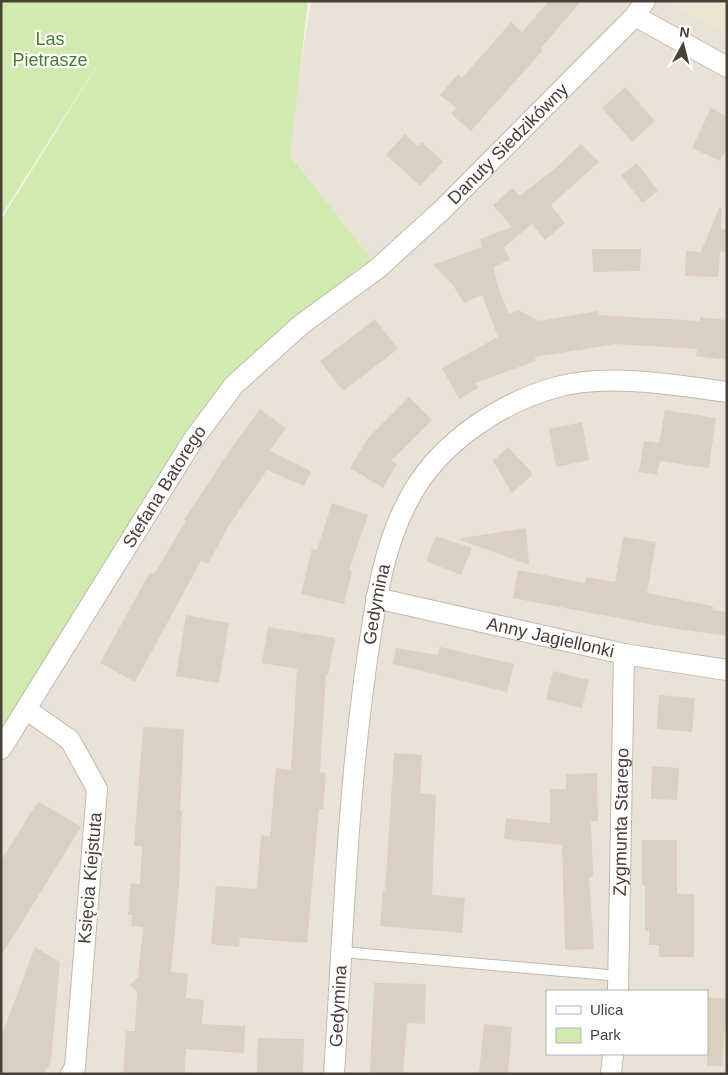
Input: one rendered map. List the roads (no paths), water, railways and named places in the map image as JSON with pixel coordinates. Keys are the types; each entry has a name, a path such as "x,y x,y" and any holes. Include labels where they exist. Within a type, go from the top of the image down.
{"street":[{"name":"Danuty Siedzikówny","path":"377,269 441,211 640,9 727,68"},
{"name":"Stefana Batorego","path":"1,749 27,710 193,440 234,385 302,324 377,269"},
{"name":"Gedymina","path":"334,1074 356,740 376,598 385,559 398,521 414,490 444,454 480,423 524,399 558,386 600,380 727,392"},
{"name":"Anny Jagiellonki","path":"376,598 624,654 727,670"},
{"name":"Zygmunta Starego","path":"619,984 624,654"},
{"name":"Księcia Kiejstuta","path":"27,710 70,740 98,789 75,1067 71,1074"},
{"path":"611,1074 613,1055"}],"lane":[{"path":"342,952 619,984"}],"park label":[{"name":"Las Pietrasze","path":"50,49"}]}
